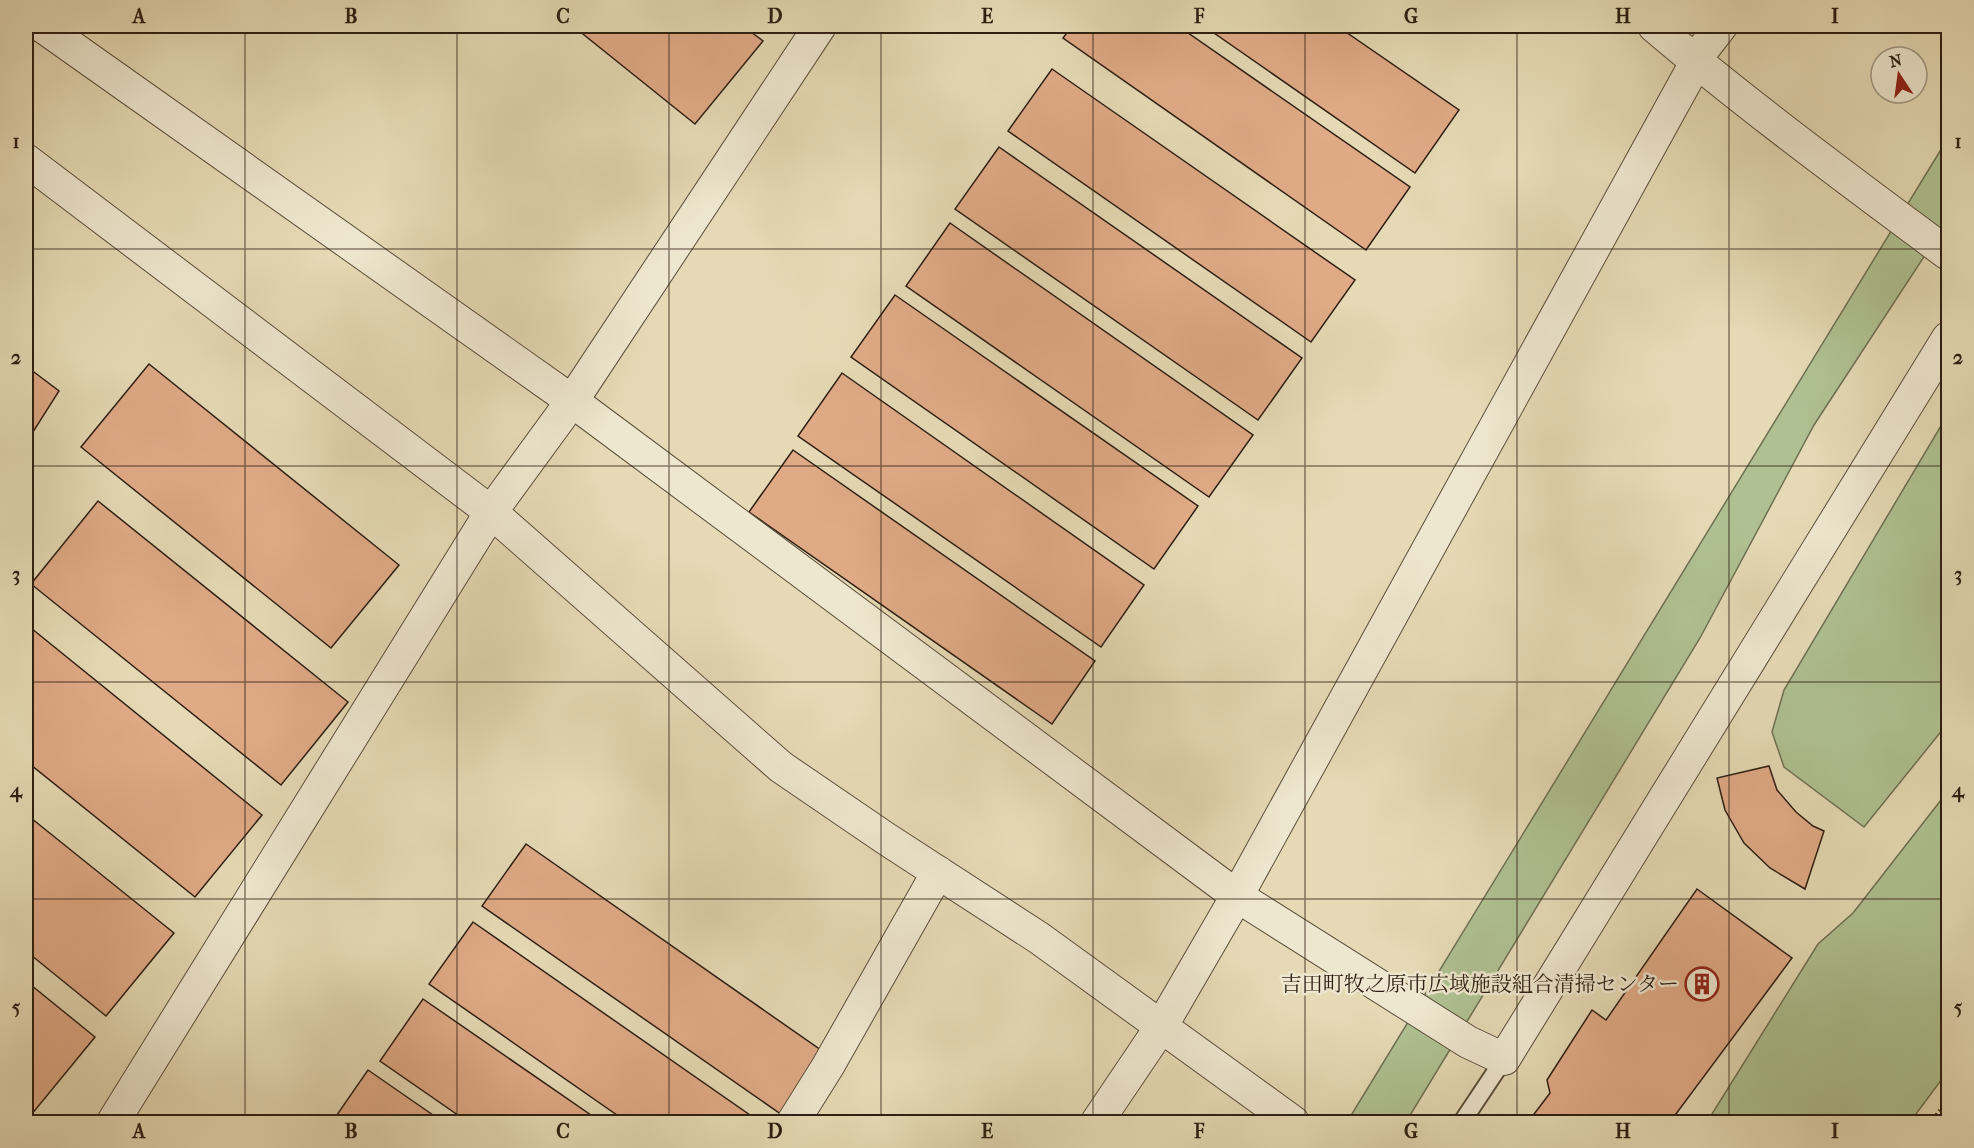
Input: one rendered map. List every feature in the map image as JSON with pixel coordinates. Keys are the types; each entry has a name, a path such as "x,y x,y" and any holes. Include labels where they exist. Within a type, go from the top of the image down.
{"street":[{"path":"42,26 572,401 1237,896 1468,1042 1504,1059 1948,338"},
{"path":"113,1122 491,512 572,401 820,26"},
{"path":"1654,26 1697,63 1948,254"},
{"path":"1097,1122 1161,1026 1237,896 1704,48 1720,26"},
{"path":"26,160 491,512 782,767 1039,938 1293,1122"},
{"path":"793,1122 828,1066 938,872"}],"lane":[{"path":"1462,1122 1504,1059"}],"path":[{"path":"1931,1122 1948,1100"}],"green space":[{"path":"1948,138 1948,220 1814,425 1700,638 1406,1122 1347,1122"},
{"path":"1948,414 1948,723 1864,827 1784,767 1772,732 1784,690"},
{"path":"1948,791 1948,1071 1910,1122 1707,1122 1818,944 1853,913"}],"building":[{"path":"573,26 743,26 763,41 695,124"},
{"path":"1072,26 1178,26 1410,187 1366,250 1063,38"},
{"path":"1204,26 1337,26 1459,110 1415,173"},
{"path":"1052,69 1355,280 1311,342 1008,131"},
{"path":"999,147 1302,358 1258,420 955,209"},
{"path":"950,223 1253,435 1209,497 906,286"},
{"path":"895,295 1198,506 1154,569 851,357"},
{"path":"149,364 399,565 331,648 81,447"},
{"path":"26,366 59,391 26,443"},
{"path":"842,373 1144,585 1101,647 798,436"},
{"path":"793,450 1095,661 1052,724 749,512"},
{"path":"98,501 348,702 281,785 31,584"},
{"path":"26,624 262,815 195,897 26,761"},
{"path":"1769,766 1777,790 1796,812 1813,826 1824,831 1805,889 1770,868 1744,843 1725,810 1717,778"},
{"path":"26,814 174,933 106,1016 26,951"},
{"path":"526,844 828,1055 785,1117 482,906"},
{"name":"吉田町牧之原市広域施設組合清掃センター","path":"1697,889 1792,958 1670,1122 1528,1122 1550,1093 1547,1080 1592,1010 1606,1020"},
{"path":"473,922 760,1122 627,1122 429,984"},
{"path":"26,981 95,1037 27,1120 26,1118"},
{"path":"423,999 601,1122 468,1122 380,1061"},
{"path":"368,1070 443,1122 332,1122"}],"place":[{"name":"吉田町牧之原市広域施設組合清掃センター","path":"1702,984"}]}
